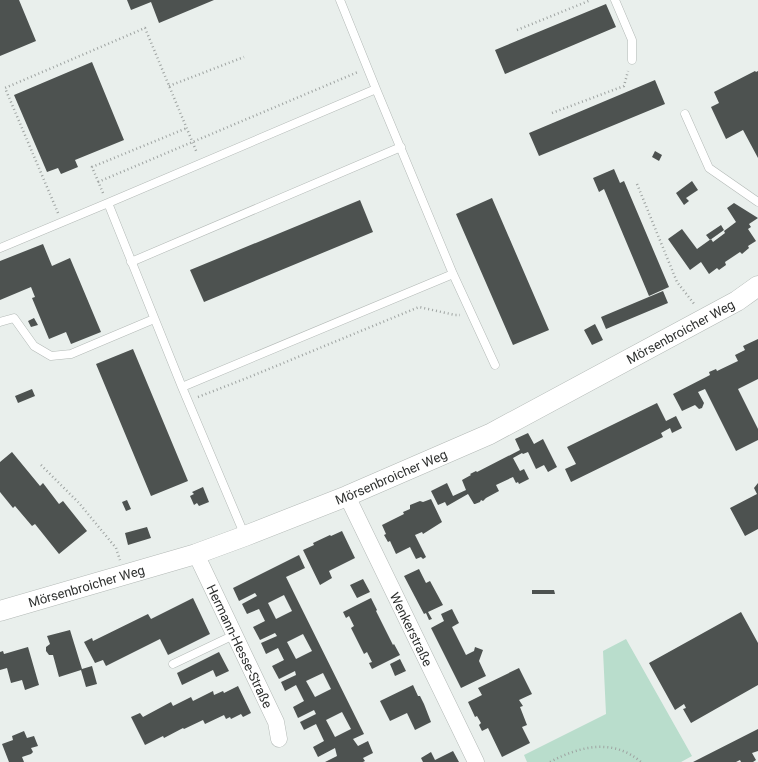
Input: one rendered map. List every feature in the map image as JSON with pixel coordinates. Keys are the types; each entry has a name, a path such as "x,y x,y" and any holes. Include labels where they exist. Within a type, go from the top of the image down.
{"street":[{"name":"Mörsenbroicher Weg","path":"0,611 196,554 346,496 490,434 737,301 758,286"},
{"name":"Wenkerstraße","path":"346,496 476,762"},
{"name":"Hermann-Hesse-Straße","path":"196,554 276,722 279,739"}],"lane":[{"path":"340,0 453,274 495,365"},
{"path":"615,0 632,40 631,62"},
{"path":"0,248 202,164 376,89"},
{"path":"685,114 709,168 758,202"},
{"path":"131,262 401,147"},
{"path":"108,203 154,319 245,536"},
{"path":"182,387 453,274"},
{"path":"0,322 14,318 34,346 51,356 71,354 154,319"},
{"path":"173,664 234,635"}],"path":[{"path":"517,30 591,0"},
{"path":"62,223 5,88 145,28 202,164"},
{"path":"169,86 244,57"},
{"path":"552,113 624,86 631,62"},
{"path":"98,182 368,68"},
{"path":"108,203 92,167 187,128"},
{"path":"637,184 677,282 687,296 706,317"},
{"path":"188,401 419,307 455,315 470,312"},
{"path":"41,465 79,503 116,548 124,576"},
{"path":"550,762 564,754 595,746 618,749 630,754 641,762"}],"green space":[{"path":"626,639 692,756 681,762 527,762 524,755 606,714 603,651"}],"building":[{"path":"0,0 19,0 36,41 0,56"},
{"path":"127,0 214,0 159,23 151,2 131,10"},
{"path":"606,4 616,27 505,74 495,50"},
{"path":"92,62 124,140 75,160 78,167 61,174 58,168 47,172 14,95"},
{"path":"755,71 758,71 758,158 743,130 726,139 711,107 719,103 714,92"},
{"path":"655,80 665,104 539,156 529,133"},
{"path":"655,151 662,155 659,161 652,157"},
{"path":"614,169 620,183 624,181 669,287 649,296 604,189 599,192 593,178"},
{"path":"692,181 698,190 686,198 689,201 684,205 676,193"},
{"path":"492,198 549,330 513,345 456,214"},
{"path":"360,200 373,232 204,302 190,270"},
{"path":"734,203 758,218 749,224 751,227 748,229 756,241 748,246 749,248 742,254 740,252 725,262 726,265 719,270 717,268 709,274 701,262 690,270 668,239 682,229 697,249 711,239 713,242 736,222 727,208"},
{"path":"721,225 724,230 710,240 706,235"},
{"path":"43,244 52,266 70,258 101,332 71,344 66,332 49,339 32,298 35,297 31,287 0,300 0,261"},
{"path":"663,291 668,303 606,329 601,317"},
{"path":"34,318 38,325 31,327 28,321"},
{"path":"595,324 603,340 592,345 584,330"},
{"path":"758,339 758,379 738,389 758,429 758,440 736,451 705,389 698,392 704,403 702,408 699,409 695,405 682,411 673,394 710,375 709,372 716,369 717,371 738,361 735,355 745,350 743,346"},
{"path":"133,349 188,481 151,496 96,364"},
{"path":"32,389 35,396 18,403 15,396"},
{"path":"657,403 666,421 676,416 682,428 672,433 670,428 661,433 663,437 571,482 565,469 576,464 567,447"},
{"path":"528,433 534,444 543,439 557,467 548,472 544,465 536,469 528,452 522,453 513,458 520,471 524,469 529,479 519,484 518,482 516,483 513,477 496,485 499,491 475,504 468,494 447,506 445,502 438,505 431,491 447,483 453,496 466,490 462,480 471,475 470,474 476,471 477,472 520,450 515,439"},
{"path":"12,452 40,486 43,483 59,504 63,501 87,531 59,554 35,524 32,526 15,506 13,508 0,492 0,462"},
{"path":"758,483 758,529 745,536 730,508 757,494 754,488"},
{"path":"203,487 209,502 199,506 197,503 194,505 190,496 194,494 192,492"},
{"path":"431,499 442,522 423,534 422,532 415,535 426,557 423,559 421,557 416,559 410,547 396,554 390,541 388,542 384,535 386,534 382,525 404,514 403,512 410,509 410,505"},
{"path":"127,500 131,509 126,511 122,502"},
{"path":"147,527 151,538 128,545 125,533"},
{"path":"342,531 355,558 329,571 332,578 320,585 303,550 314,545 313,543"},
{"path":"299,555 305,568 286,577 364,734 353,739 358,746 368,741 373,753 363,758 365,761 325,762 337,756 335,748 318,757 313,747 324,741 316,724 304,730 300,722 316,714 314,710 298,718 293,707 304,701 296,685 285,691 281,682 296,675 295,671 279,679 272,666 284,660 278,648 266,654 261,643 277,636 275,633 260,640 253,627 265,621 259,609 247,614 242,604 257,596 255,593 239,601 233,588","holes":["284,595 292,611 276,619 268,603","303,634 312,651 296,659 287,642","323,673 331,689 315,697 306,681","342,712 351,729 335,737 326,720"]},
{"path":"419,569 426,583 430,581 443,605 428,612 432,619 429,620 426,613 424,614 404,576"},
{"path":"363,579 370,592 357,598 350,585"},
{"path":"532,590 554,590 555,594 532,594"},
{"path":"193,598 210,634 168,655 160,639 106,666 103,660 95,663 84,642 92,638 93,641 148,614 151,619"},
{"path":"371,598 393,645 394,644 400,655 372,669 369,663 372,662 367,652 364,654 351,628 354,626 349,616 346,618 343,612"},
{"path":"452,609 459,623 452,627 466,655 474,651 475,647 483,650 479,661 486,676 461,688 431,628 444,621 441,614"},
{"path":"741,612 758,643 758,685 691,723 683,709 686,708 684,704 675,710 649,663"},
{"path":"70,630 82,669 92,666 97,684 86,687 81,670 59,677 53,655 49,655 46,651 46,647 50,644 47,636"},
{"path":"28,647 39,685 25,690 22,680 11,683 7,668 0,670 0,652 3,651 4,654"},
{"path":"219,652 229,671 216,677 213,670 182,685 177,673"},
{"path":"400,659 406,671 395,676 390,664"},
{"path":"519,668 532,694 519,700 523,706 520,707 527,725 522,727 530,743 502,757 488,728 482,731 479,725 481,723 477,716 475,717 468,702 482,695 478,688"},
{"path":"413,685 424,704 431,722 415,730 407,713 390,721 380,701"},
{"path":"238,686 251,713 243,717 241,714 231,719 230,717 226,719 224,715 205,724 203,720 145,745 131,717 140,713 143,717 171,702 173,706 191,697 193,701 213,691 214,695 223,691 224,693"},
{"path":"758,729 758,751 752,753 756,760 753,762 741,762 740,760 736,762 693,762"},
{"path":"24,731 27,738 34,736 38,746 31,748 33,752 31,754 22,757 24,762 9,762 2,744 13,740 12,736"},
{"path":"453,751 459,762 423,762 421,758 431,752 435,760"}]}
